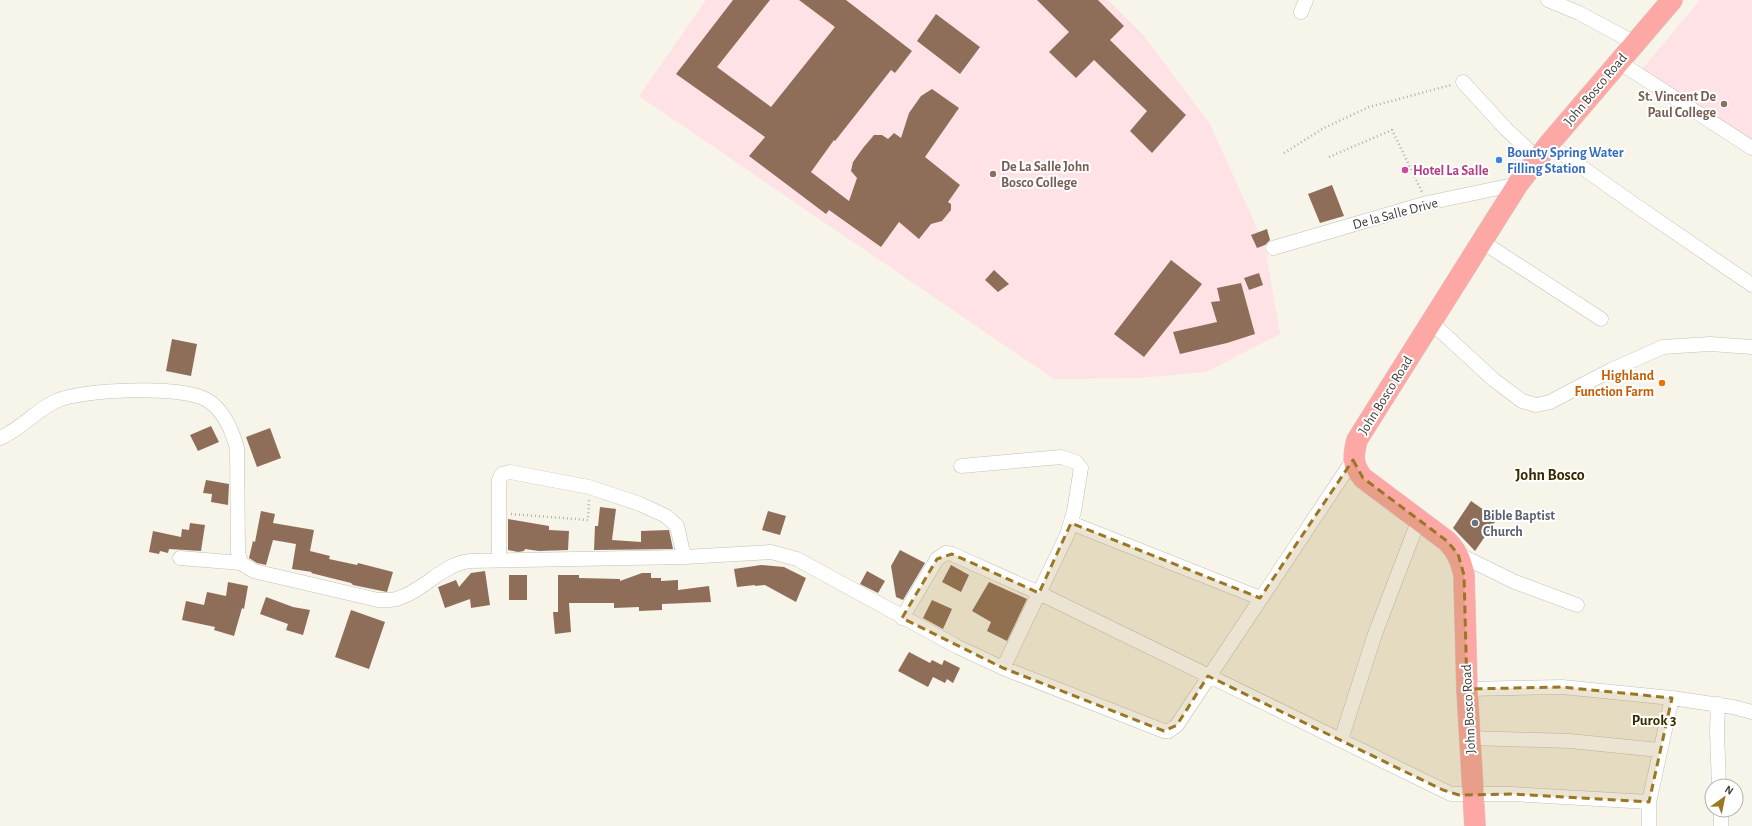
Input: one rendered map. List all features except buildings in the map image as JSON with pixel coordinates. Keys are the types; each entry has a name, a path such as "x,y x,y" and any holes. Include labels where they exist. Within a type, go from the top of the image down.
{"highway":[{"name":"John Bosco Road","path":"1475,826 1467,689 1464,575 1458,554 1447,541 1363,478 1356,470 1353,460 1357,440 1518,184 1543,151 1672,0"}],"street":[{"path":"1548,0 1579,13 1635,43"},
{"path":"1619,62 1752,148"},
{"path":"1463,82 1506,129 1638,207 1752,285"},
{"name":"De la Salle Drive","path":"1273,248 1427,203 1518,184"},
{"path":"1481,242 1600,319"},
{"path":"1431,322 1494,380 1522,401 1536,405 1550,402 1611,370 1663,347 1710,344 1752,347"},
{"path":"0,438 44,408 68,397 139,389 191,395 207,400 223,415 234,437 237,448 238,552 241,563"},
{"path":"961,466 1061,457 1072,460 1081,468 1071,523 1003,668"},
{"path":"180,558 241,563 254,571 378,600 391,600 407,595 456,564 470,561 499,559 684,557 770,552 785,554 797,559 902,618 958,647 1003,668 1164,732 1169,731 1176,725 1353,460"},
{"path":"499,559 499,480 506,472 589,487 640,504 672,521 677,526 684,557"},
{"path":"1342,740 1375,634 1419,519"},
{"path":"1071,523 1260,598"},
{"path":"902,618 937,559 946,553 952,554 1039,593 1451,794 1512,794 1649,802"},
{"path":"1458,554 1515,582 1577,605"},
{"path":"1467,689 1562,687 1718,704 1752,712"},
{"path":"1649,826 1649,802 1672,698"},
{"path":"1733,707 1752,702"},
{"path":"1718,704 1717,732 1719,778"},
{"path":"1470,738 1570,742 1660,750"}],"path":[{"path":"1284,153 1324,128 1369,107 1463,82"},
{"path":"1329,157 1392,130 1427,203"},
{"path":"499,513 588,520 589,487"}],"highlighted area":[{"path":"1353,460 1363,478 1447,541 1458,554 1464,575 1467,689 1562,687 1672,698 1649,802 1512,794 1459,795 1443,790 1208,676 1177,725 1164,731 1003,668 902,618 937,559 952,554 1039,593 1071,523 1260,598"}],"shaded area":[{"name":"De La Salle John Bosco College","path":"706,0 1108,0 1143,35 1210,124 1255,224 1266,253 1280,334 1206,372 1137,378 1054,379 639,96"},
{"name":"St. Vincent De Paul College","path":"1700,0 1752,0 1752,139 1642,69"}],"place":[{"name":"St. Vincent De Paul College","path":"1724,104"},
{"name":"Bounty Spring Water Filling Station","path":"1499,160"},
{"name":"Hotel La Salle","path":"1405,170"},
{"name":"De La Salle John Bosco College","path":"993,174"},
{"name":"Highland Function Farm","path":"1662,383"},
{"name":"Bible Baptist Church","path":"1475,523"}],"district":[{"name":"John Bosco","path":"1550,474"},
{"name":"Purok 3","path":"1654,720"}]}
